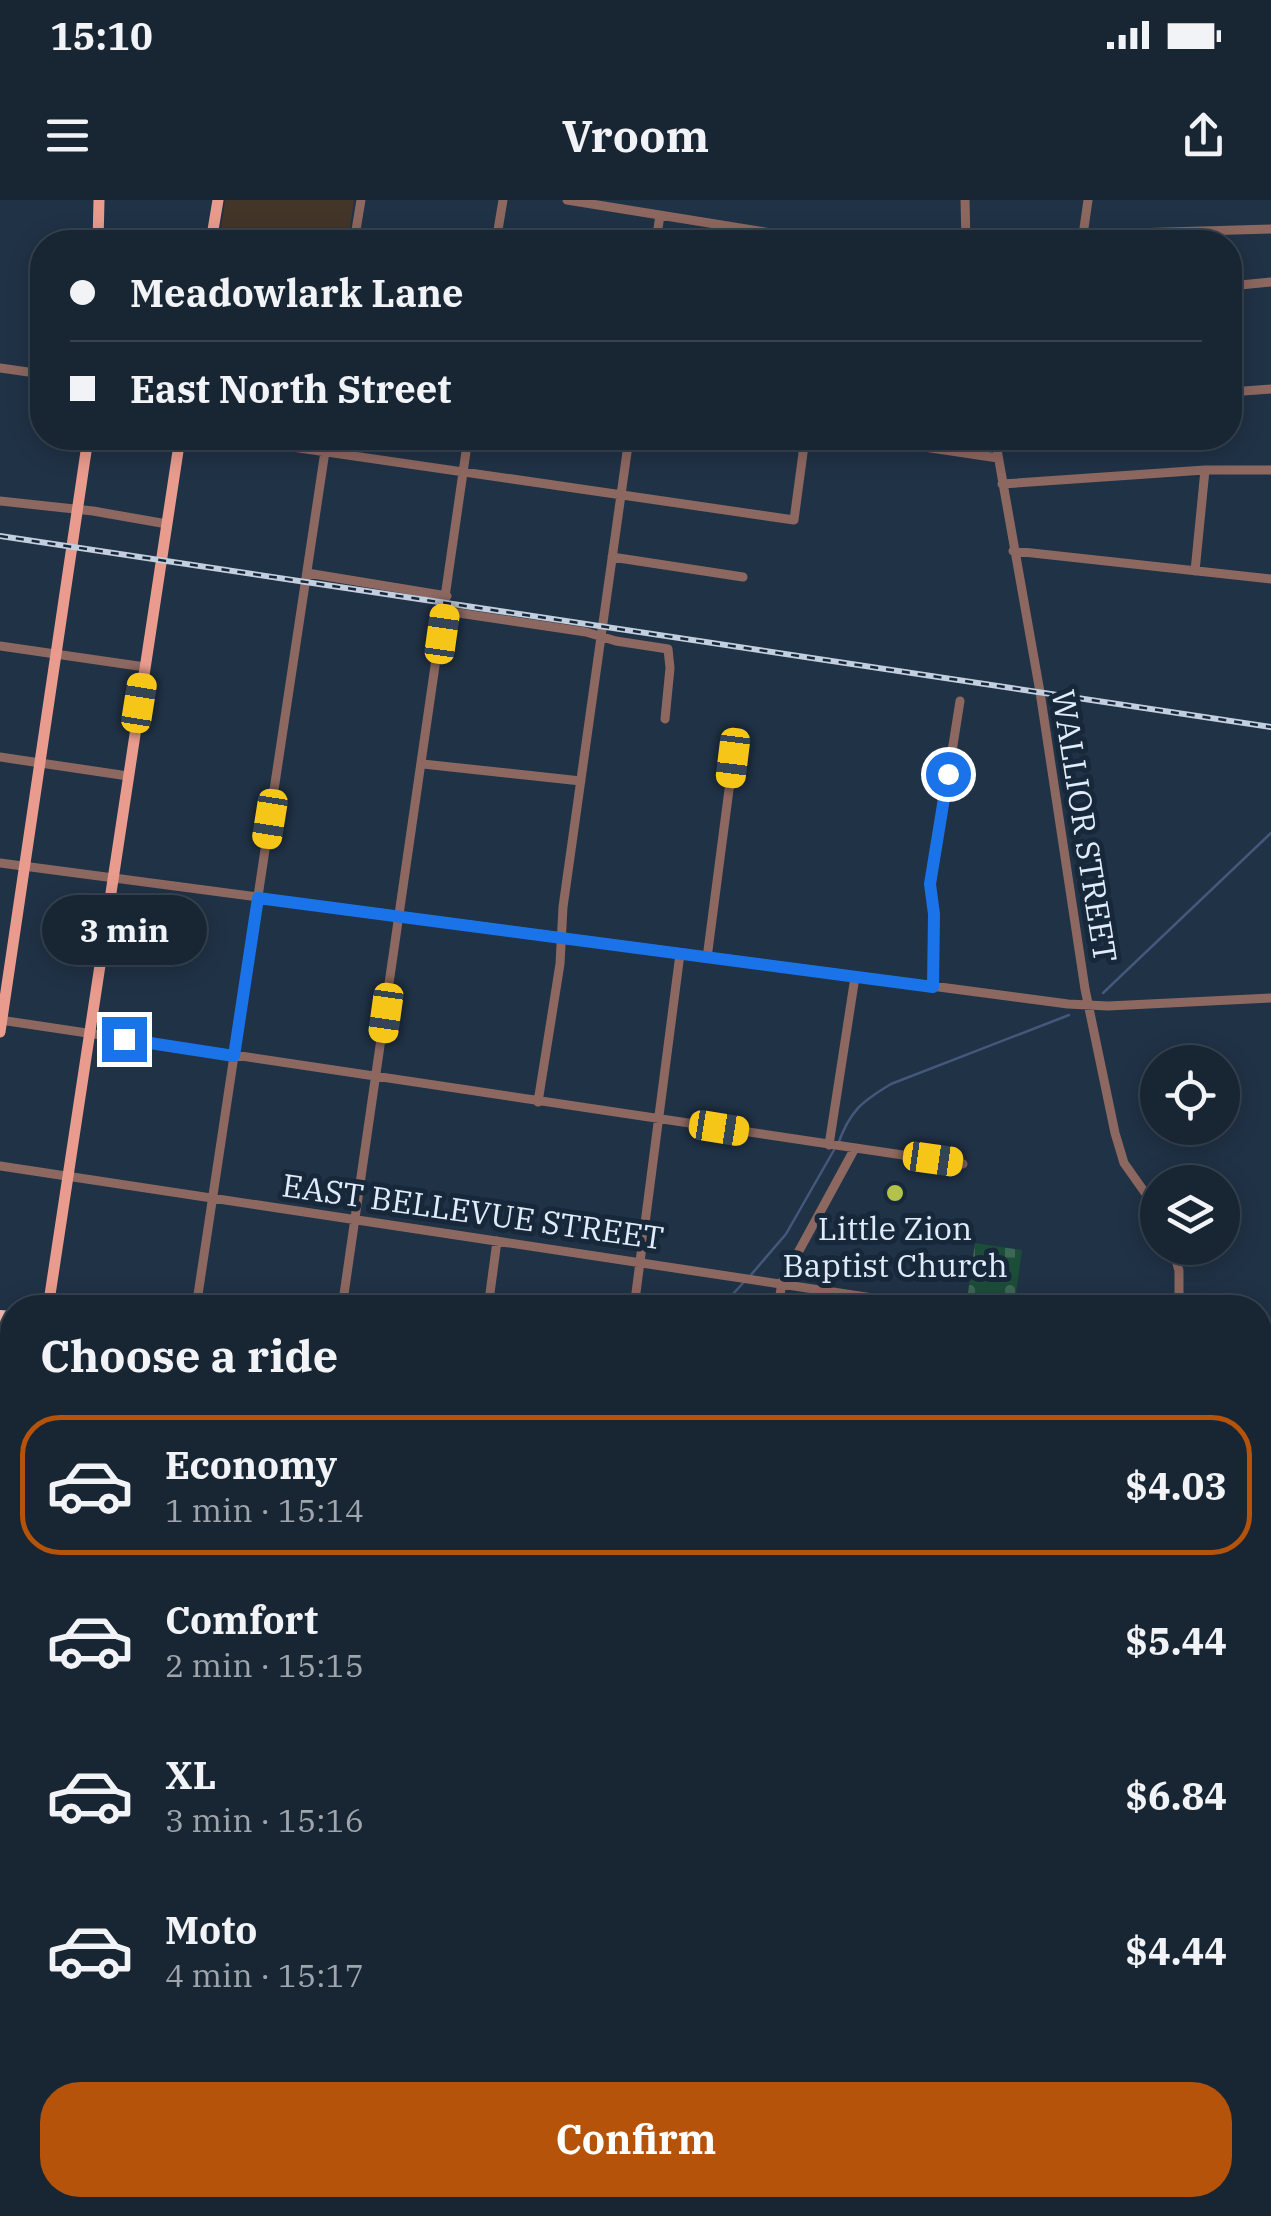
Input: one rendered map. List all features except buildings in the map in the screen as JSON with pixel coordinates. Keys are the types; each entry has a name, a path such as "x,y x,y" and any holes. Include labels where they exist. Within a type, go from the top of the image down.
{"main road":[{"path":"98,230 99,200"},
{"path":"213,230 218,200"},
{"path":"1,1024 86,450"},
{"path":"50,1295 178,450"}],"street":[{"path":"356,230 361,200"},
{"path":"498,230 503,200"},
{"path":"567,200 753,230"},
{"path":"965,200 966,230"},
{"path":"1084,230 1088,200"},
{"path":"658,230 660,215"},
{"path":"1242,231 1271,229"},
{"path":"1242,285 1271,282"},
{"path":"0,368 30,372"},
{"path":"1242,391 1271,389"},
{"path":"311,450 794,520 803,450"},
{"path":"344,1295 466,450"},
{"path":"538,1102 627,450"},
{"path":"944,450 998,458"},
{"name":"WALLIOR STREET","path":"997,450 1090,1006 1120,1153 1140,1184"},
{"path":"198,1295 324,452"},
{"path":"1194,571 1205,470"},
{"path":"1002,484 1205,470 1271,470"},
{"path":"0,501 166,524"},
{"path":"1013,550 1271,578"},
{"path":"612,557 743,577"},
{"path":"307,574 656,646 670,652 665,719"},
{"path":"0,646 145,666"},
{"path":"933,987 934,914 930,884 960,701"},
{"path":"0,757 128,776"},
{"path":"707,958 733,758"},
{"path":"423,764 581,781"},
{"path":"0,863 1090,1006 1271,998"},
{"path":"636,1295 680,954"},
{"path":"835,1146 854,978"},
{"path":"1,1024 964,1164"},
{"path":"780,1295 782,1282 854,1148"},
{"name":"EAST BELLEVUE STREET","path":"0,1166 860,1295"},
{"path":"490,1295 497,1241"},
{"path":"1177,1265 1180,1295"}],"shaded area":[{"path":"225,200 354,200 350,230 221,230"}],"green space":[{"path":"975,1243 1022,1250 1016,1295 968,1295"}],"waterway":[{"path":"1103,993 1271,833"},
{"path":"838,1144 858,1108 891,1084 1069,1015"},
{"path":"750,1276 786,1234 834,1150"},
{"path":"732,1295 744,1282"}],"railway":[{"path":"0,536 1271,727"}],"place":[{"name":"Little Zion Baptist Church","path":"895,1193"}],"route":[{"path":"124,1039 234,1056 258,898 933,987 934,914 930,884 948,774"}]}
